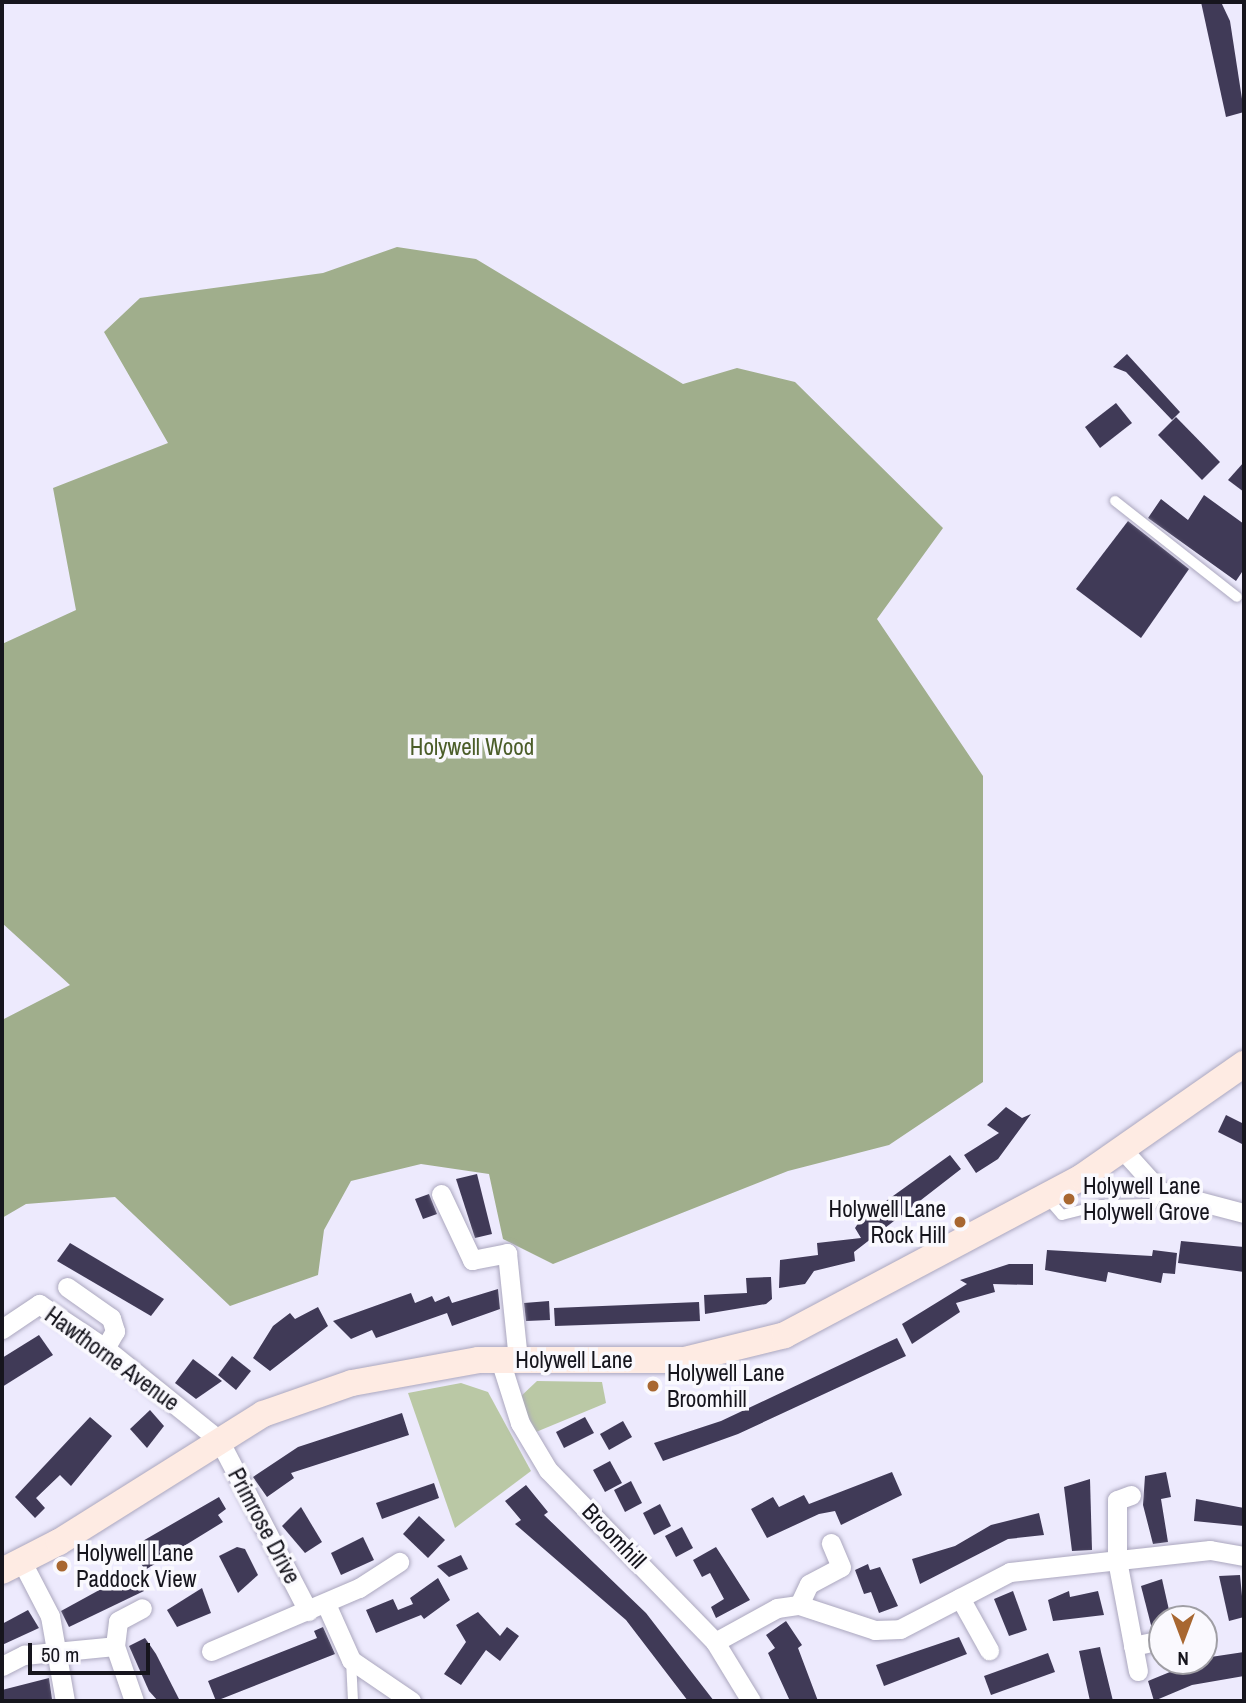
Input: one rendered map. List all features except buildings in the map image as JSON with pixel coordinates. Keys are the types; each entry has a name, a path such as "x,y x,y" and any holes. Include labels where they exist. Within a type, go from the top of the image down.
{"main road":[{"name":"Holywell Lane","path":"12,1566 263,1414 352,1383 509,1359 684,1360 733,1353 785,1335 1047,1197 1244,1065"}],"street":[{"path":"1122,1149 1160,1191 1244,1213"},
{"name":"Broomhill","path":"441,1194 472,1260 507,1253 509,1359 520,1423 548,1470 715,1643 751,1701"},
{"path":"67,1287 111,1318 115,1331 105,1348"},
{"name":"Hawthorne Avenue","path":"2,1329 39,1304 105,1348 219,1440"},
{"name":"Primrose Drive","path":"219,1440 317,1608"},
{"path":"1131,1495 1117,1500 1117,1560 1138,1671"},
{"path":"799,1605 809,1584 841,1567 831,1543"},
{"path":"715,1643 754,1616 799,1605 875,1630 900,1629 1010,1572 1210,1550 1244,1556"},
{"name":"Primrose Drive","path":"211,1651 317,1608 399,1562"},
{"path":"12,1566 41,1592 60,1653 65,1701"},
{"path":"960,1598 989,1650"},
{"path":"134,1701 115,1646 118,1621 142,1608"},
{"path":"317,1608 351,1660 411,1701"},
{"path":"1133,1646 1148,1643"},
{"path":"2,1666 24,1655 115,1646"}],"lane":[{"path":"1115,501 1237,597"},
{"path":"1047,1197 1062,1215 1109,1204 1152,1204 1160,1191"},
{"path":"351,1660 353,1701"}],"green space":[{"name":"Holywell Wood","path":"397,247 476,259 683,384 737,368 795,382 943,528 877,619 983,776 983,1082 889,1145 788,1171 553,1264 503,1239 489,1174 421,1164 351,1181 324,1230 318,1275 230,1306 115,1197 26,1204 2,1218 2,1020 70,985 2,923 2,644 76,610 53,488 168,443 104,332 140,298 323,273"},
{"path":"537,1381 602,1382 606,1403 536,1432 519,1398"},
{"path":"461,1383 488,1392 531,1471 455,1528 408,1393"}],"place":[{"name":"Holywell Lane Holywell Grove","path":"1069,1199"},
{"name":"Holywell Lane Rock Hill","path":"960,1222"},
{"name":"Holywell Lane Broomhill","path":"653,1386"},
{"name":"Holywell Lane Paddock View","path":"62,1566"}]}
